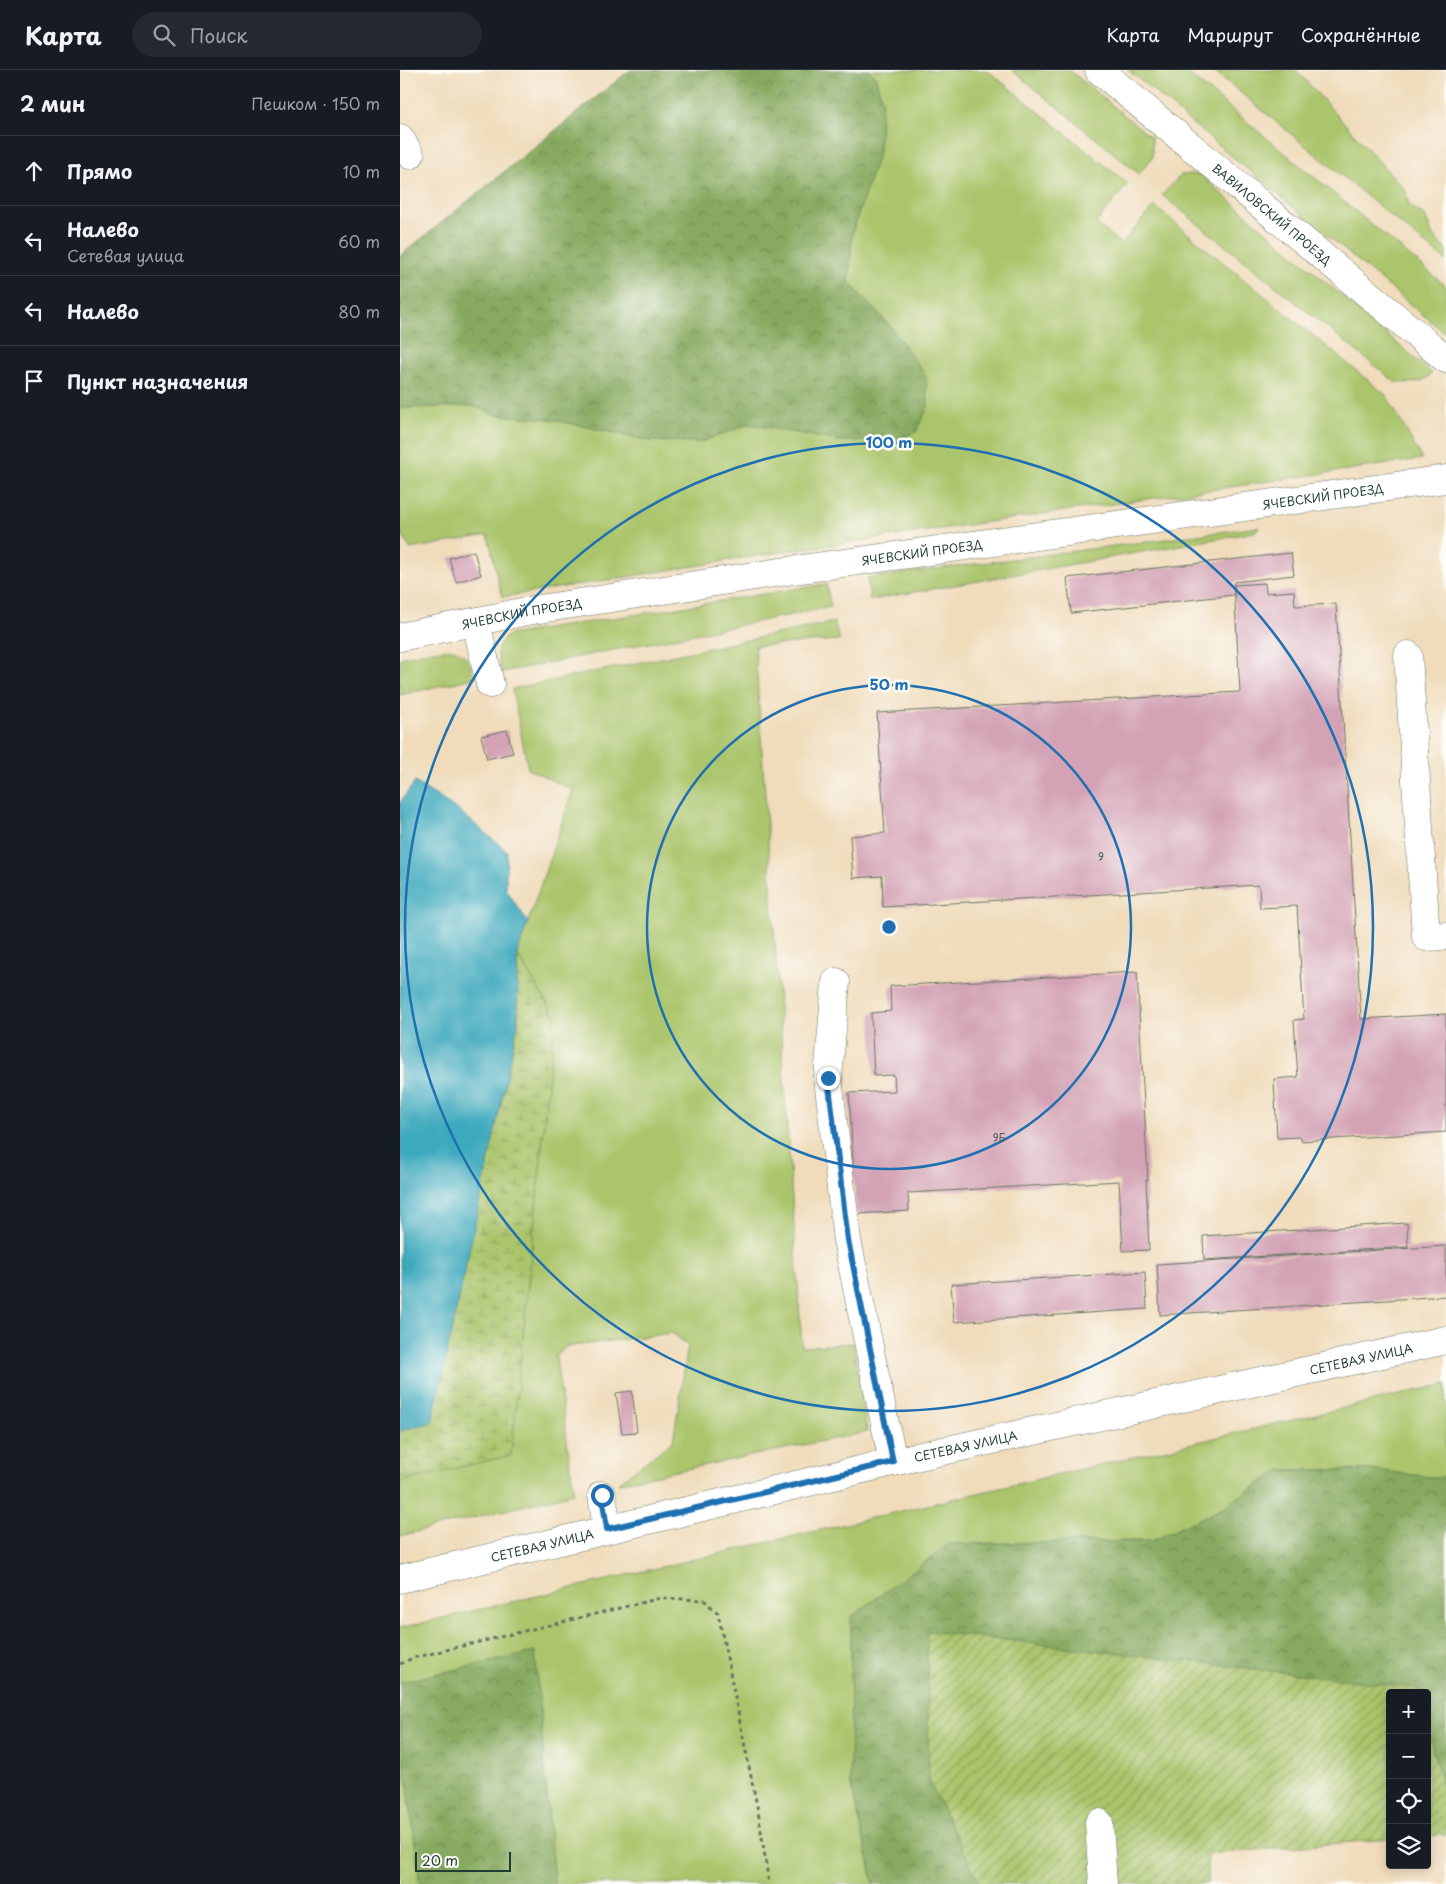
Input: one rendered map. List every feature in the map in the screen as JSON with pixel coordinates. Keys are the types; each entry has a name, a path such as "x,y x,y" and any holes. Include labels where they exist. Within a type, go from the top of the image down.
{"street":[{"name":"ВАВИЛОВСКИЙ ПРОЕЗД","path":"1099,70 1446,359"},
{"name":"ЯЧЕВСКИЙ ПРОЕЗД","path":"400,637 527,611 777,572 1446,479"},
{"path":"476,622 490,684"},
{"path":"1408,656 1426,937 1446,936"},
{"path":"836,982 828,1078 848,1240 893,1462"},
{"name":"СЕТЕВАЯ УЛИЦА","path":"400,1579 893,1462 1446,1340"},
{"path":"602,1495 607,1529"},
{"path":"1099,1823 1103,1884"}],"path":[{"path":"400,1664 413,1658 661,1598 704,1600 718,1613 758,1811 769,1884"}],"green space":[{"path":"630,70 869,70 875,76 882,100 879,151 852,233 849,283 892,328 926,377 928,406 916,432 892,441 840,441 749,424 701,442 651,441 551,419 498,415 473,406 400,408 400,256"},
{"path":"869,70 987,70 1128,184 1096,223 1121,244 1154,206 1386,395 1422,459 768,554 502,597 488,535 410,549 400,530 400,408 473,406 498,415 551,419 651,441 701,442 749,424 840,441 892,328 849,283 852,233 879,151 875,76"},
{"path":"1012,70 1069,70 1152,138 1152,158 1139,174"},
{"path":"1128,70 1184,70 1446,286 1446,334"},
{"path":"1213,70 1296,70 1405,190 1409,205 1425,216 1433,236 1446,249 1446,261"},
{"path":"1181,175 1200,175 1432,373 1420,381 1411,383 1395,382 1162,195"},
{"path":"1259,527 1255,532 870,600 867,578"},
{"path":"826,584 831,607 502,672 499,661 498,648 508,635"},
{"path":"834,622 840,640 755,646 802,1347 853,1343 867,1432 618,1483 673,1441 688,1345 672,1333 565,1347 556,1357 574,1493 400,1536 400,1482 511,1454 555,1016 517,954 573,790 528,769 512,689"},
{"path":"453,649 468,660 474,678 400,695 400,658 431,651"},
{"path":"517,954 555,1016 511,1455 400,1482 400,1431 432,1422 518,1024"},
{"path":"1446,1384 1446,1476 1437,1478 1374,1470 1281,1470 1221,1509 1152,1541 949,1544 850,1781 874,1884 554,1884 535,1652 400,1682 400,1628"},
{"path":"1281,1470 1374,1470 1437,1478 1446,1476 1446,1799 1431,1743 1431,1689 1416,1689 928,1631 929,1781 980,1884 874,1884 850,1781 851,1617 949,1544 1152,1541 1221,1509"},
{"path":"927,1631 1417,1689 1386,1689 1386,1839 1208,1854 1207,1884 980,1884 929,1781"},
{"path":"535,1652 554,1884 420,1884 400,1724 400,1682"},
{"path":"400,1724 420,1884 400,1884"},
{"path":"1431,1743 1446,1799 1446,1835 1431,1836"}],"water":[{"path":"415,782 458,810 507,851 506,889 528,922 517,954 518,1024 432,1422 400,1431 400,802"}],"building":[{"path":"474,551 481,575 456,582 449,558"},
{"path":"1291,553 1294,575 1234,582 1233,595 1071,613 1067,578"},
{"path":"1265,583 1266,593 1294,591 1295,606 1336,604 1361,1019 1446,1014 1446,1132 1301,1141 1301,1137 1277,1138 1274,1079 1298,1077 1294,1020 1304,1019 1297,906 1260,908 1259,885 883,907 882,876 853,878 850,836 885,833 877,713 1240,692 1234,585"},
{"path":"507,730 513,753 487,759 481,736"},
{"path":"1137,972 1148,1180 1146,1180 1149,1250 1123,1251 1119,1181 908,1193 909,1211 856,1214 849,1093 895,1091 894,1075 874,1076 871,1013 891,1011 890,986"},
{"path":"1407,1223 1408,1247 1204,1260 1203,1236"},
{"path":"1446,1246 1446,1296 1160,1315 1157,1264"},
{"path":"1145,1272 1147,1309 954,1322 951,1284"},
{"path":"632,1391 637,1432 622,1433 616,1393"}],"route":[{"path":"602,1495 607,1529 893,1462 848,1240 828,1078"}]}
